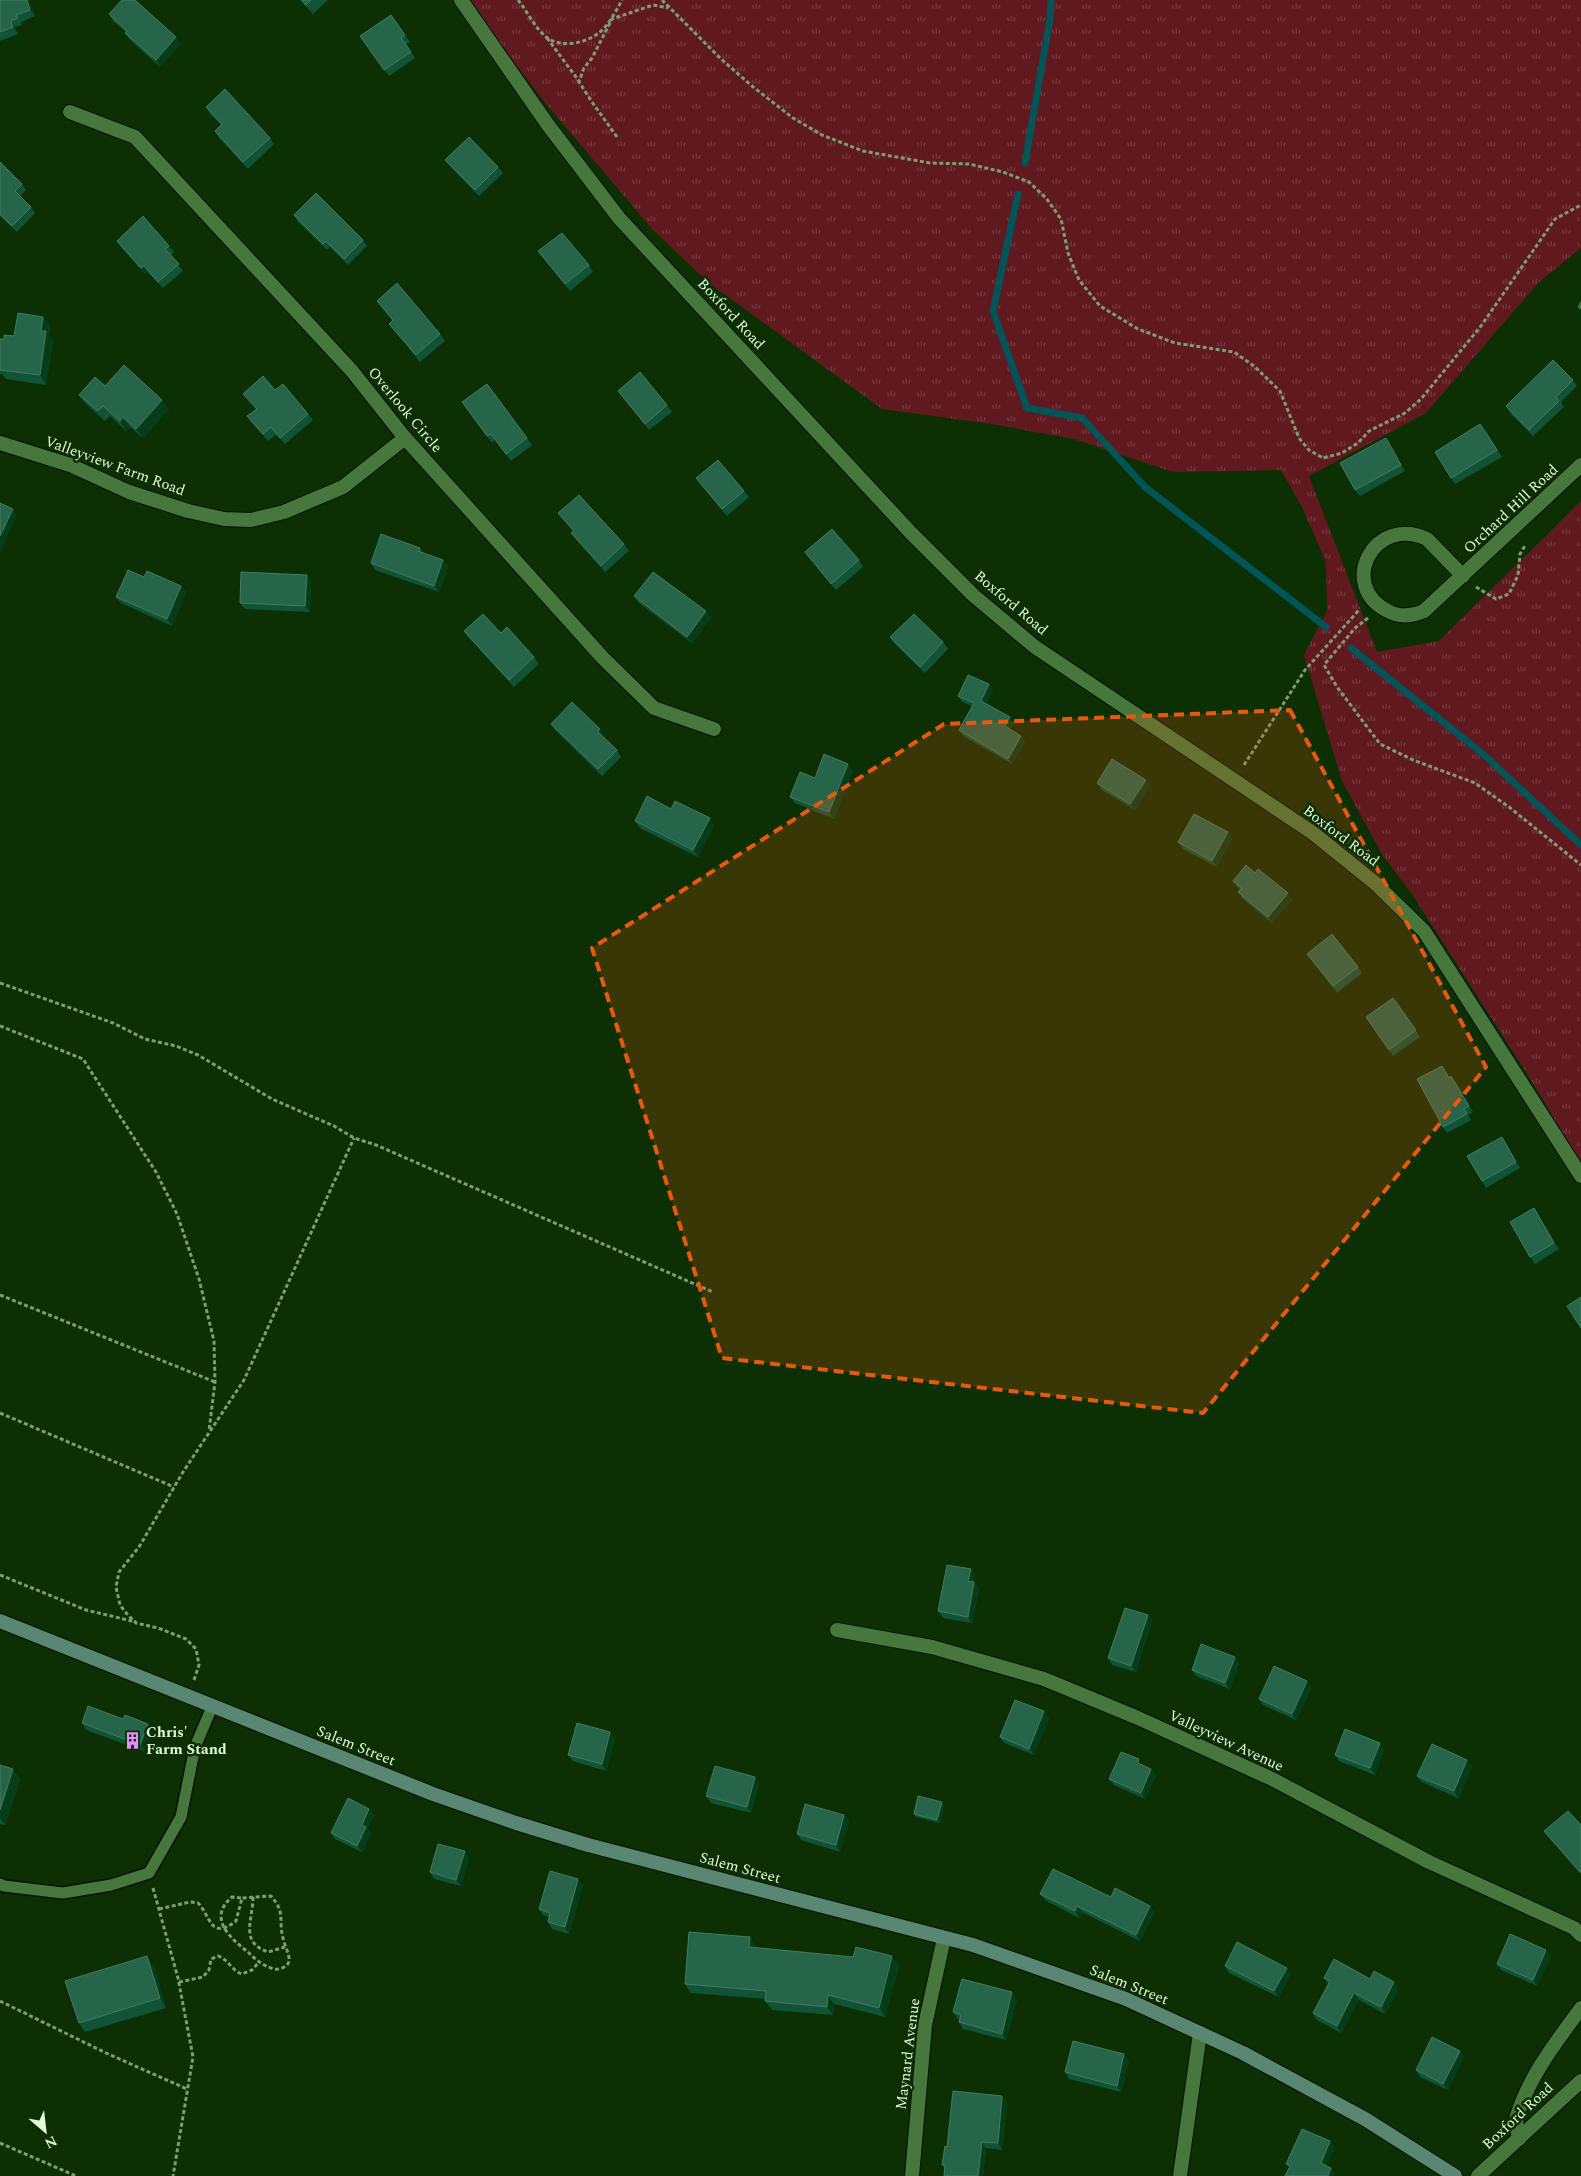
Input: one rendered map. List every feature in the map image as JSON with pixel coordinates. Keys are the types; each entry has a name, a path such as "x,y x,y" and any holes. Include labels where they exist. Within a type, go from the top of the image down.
{"main road":[{"name":"Salem Street","path":"0,1621 432,1794 516,1824 588,1845 973,1945 1126,1999 1243,2052 1365,2119 1456,2176"}],"street":[{"name":"Boxford Road","path":"461,0 548,125 619,218 911,533 973,595 1035,647 1313,833 1376,883 1424,931 1581,1176"},
{"name":"Overlook Circle","path":"70,112 135,137 352,372 405,438 604,658 654,708 714,729"},
{"name":"Valleyview Farm Road","path":"0,443 70,465 129,492 188,511 224,519 250,520 284,512 343,487 405,438"},
{"name":"Orchard Hill Road","path":"1467,580 1427,539 1411,534 1394,535 1378,543 1372,549 1365,564 1364,582 1376,604 1391,613 1400,615 1416,614 1432,606 1467,580 1581,465"},
{"name":"Valleyview Avenue","path":"836,1630 932,1647 1044,1679 1138,1718 1272,1779 1428,1862 1574,1928 1581,1935"},
{"name":"Maynard Avenue","path":"912,2176 925,2025 944,1938"},
{"path":"1519,2139 1516,2117 1549,2053 1581,2008"},
{"path":"1180,2176 1200,2033"},
{"name":"Boxford Road","path":"1478,2176 1581,2081"}],"lane":[{"path":"0,1884 64,1893 111,1885 149,1873 181,1817 195,1747 212,1707"}],"path":[{"path":"518,0 617,136"},
{"path":"579,82 584,68 592,58 622,0"},
{"path":"662,0 752,86 793,118 822,135 863,151 930,163 969,164 1003,172 1029,182 1046,198 1061,219 1068,253 1079,280 1100,306 1138,330 1175,343 1234,352 1254,366 1280,391 1299,438 1309,450 1323,458 1342,453 1358,443 1368,431 1405,414 1420,399 1481,326 1555,219 1581,205"},
{"path":"546,38 562,44 580,42 599,32 612,19 653,5 669,8"},
{"path":"1467,580 1496,599 1509,594 1518,576 1520,554 1529,538"},
{"path":"1234,780 1305,670 1371,597"},
{"path":"1373,615 1355,628 1324,665 1336,687 1380,744 1413,760 1475,783 1509,807 1581,865"},
{"path":"0,983 112,1023 145,1039 176,1046 198,1054 272,1099 334,1126 354,1138 376,1145 713,1292"},
{"path":"0,1026 82,1059 156,1172 177,1214 200,1279 214,1341 215,1382 208,1435"},
{"path":"136,1622 120,1605 116,1587 119,1572 138,1547 174,1487 244,1380 354,1138"},
{"path":"0,1295 215,1382"},
{"path":"0,1413 174,1487"},
{"path":"0,1575 86,1610 158,1628 186,1639 196,1649 199,1665 189,1698"},
{"path":"149,1873 179,1982 193,2057 173,2176"},
{"path":"271,1896 279,1906 281,1911 281,1932 289,1961 280,1969 274,1969 260,1962 230,1938 224,1926 222,1916 224,1905 232,1897 242,1898 271,1896"},
{"path":"253,1897 248,1934 251,1940 268,1952 285,1947"},
{"path":"159,1909 190,1902 198,1903 211,1926 217,1928 236,1921 242,1898"},
{"path":"179,1982 206,1975 211,1959 218,1956 225,1959 238,1973 242,1974 252,1970 260,1962"},
{"path":"0,2001 106,2053 188,2089"},
{"path":"0,2143 76,2176"}],"highlighted area":[{"path":"1290,710 1486,1067 1203,1413 722,1358 592,948 944,724"}],"green space":[{"path":"470,0 1581,0 1581,248 1538,283 1426,413 1309,476 1377,652 1439,641 1581,501 1581,1163 1528,1075 1410,891 1383,856 1342,781 1304,655 1327,611 1326,562 1302,507 1281,470 1173,472 1074,439 992,424 882,409 709,283 653,230 547,105 486,26"}],"building":[{"path":"0,0 27,0 30,10 16,15 18,18 11,21 13,27 0,32"},
{"path":"122,0 135,0 176,37 156,60 125,33 127,31 109,14"},
{"path":"302,0 311,0 306,5"},
{"path":"391,15 405,35 401,38 411,52 384,70 360,36"},
{"path":"225,89 270,138 243,162 215,131 222,124 206,107"},
{"path":"469,137 498,167 475,190 445,160"},
{"path":"0,162 22,184 15,191 31,207 12,226 0,214"},
{"path":"316,193 363,240 344,259 326,241 323,244 294,215"},
{"path":"143,216 169,246 165,249 179,264 158,282 144,266 141,268 117,241"},
{"path":"562,233 589,265 565,284 538,251"},
{"path":"397,283 440,334 416,355 389,324 393,320 377,301"},
{"path":"18,313 43,317 41,331 46,331 40,375 0,370 0,339 4,339 4,335 14,336"},
{"path":"1553,360 1573,380 1556,397 1559,401 1529,430 1506,406"},
{"path":"124,365 162,400 136,429 123,417 120,421 103,406 98,411 79,395 95,377 105,386"},
{"path":"640,372 667,405 645,424 618,391"},
{"path":"263,376 275,390 283,384 308,414 280,438 271,427 263,434 247,416 257,409 243,394"},
{"path":"487,384 527,438 506,454 491,434 487,436 462,402"},
{"path":"1480,424 1497,450 1451,478 1435,452"},
{"path":"1386,438 1401,465 1355,490 1340,463"},
{"path":"718,460 744,491 722,509 696,478"},
{"path":"579,495 624,544 601,566 571,533 574,531 558,513"},
{"path":"0,503 13,509 0,536"},
{"path":"832,529 859,560 831,584 805,552"},
{"path":"381,534 420,548 418,551 443,560 434,586 371,563"},
{"path":"128,570 144,577 147,571 181,586 167,619 116,597"},
{"path":"241,572 307,575 305,606 240,603"},
{"path":"653,572 706,611 687,637 634,596"},
{"path":"483,614 501,633 507,627 534,657 509,680 464,631"},
{"path":"914,614 943,642 920,667 890,637"},
{"path":"968,675 989,684 981,701 1010,717 1005,726 1021,736 1008,759 959,730 974,703 958,696"},
{"path":"572,702 600,729 598,732 617,750 598,769 551,724"},
{"path":"824,754 848,764 829,812 790,797 800,772 815,778"},
{"path":"1112,759 1146,780 1130,804 1097,783"},
{"path":"647,796 671,809 675,801 710,818 693,850 635,821"},
{"path":"1194,814 1228,832 1212,861 1178,842"},
{"path":"1246,865 1255,873 1258,869 1288,893 1268,917 1238,892 1242,888 1233,881"},
{"path":"1332,934 1358,967 1333,986 1307,954"},
{"path":"1393,998 1416,1030 1389,1050 1366,1017"},
{"path":"1442,1066 1449,1078 1451,1076 1469,1106 1464,1109 1467,1114 1443,1127 1417,1079"},
{"path":"1502,1137 1516,1162 1482,1181 1467,1156"},
{"path":"1534,1208 1554,1243 1530,1257 1510,1222"},
{"path":"1581,1297 1581,1328 1567,1306"},
{"path":"947,1565 971,1569 968,1581 974,1582 968,1617 938,1611"},
{"path":"1125,1608 1148,1615 1131,1666 1108,1658"},
{"path":"1201,1644 1235,1657 1225,1683 1192,1670"},
{"path":"1274,1666 1307,1681 1292,1714 1259,1699"},
{"path":"1015,1700 1044,1711 1029,1749 1000,1737"},
{"name":"Chris' Farm Stand","path":"88,1706 123,1719 125,1715 148,1724 140,1745 82,1723"},
{"path":"577,1723 610,1732 602,1764 568,1755"},
{"path":"1345,1729 1380,1743 1370,1768 1335,1755"},
{"path":"1432,1744 1467,1760 1454,1791 1417,1776"},
{"path":"1121,1752 1139,1759 1138,1763 1151,1769 1141,1793 1109,1779"},
{"path":"0,1765 13,1769 0,1810"},
{"path":"715,1766 755,1777 747,1807 706,1796"},
{"path":"918,1796 942,1802 937,1820 914,1814"},
{"path":"348,1798 369,1809 362,1825 366,1827 357,1846 331,1833"},
{"path":"805,1804 844,1815 836,1845 797,1834"},
{"path":"1568,1811 1581,1825 1581,1873 1544,1831"},
{"path":"438,1844 465,1851 456,1880 430,1872"},
{"path":"1053,1869 1111,1897 1115,1888 1150,1906 1136,1935 1077,1906 1075,1911 1040,1894"},
{"path":"550,1871 578,1879 565,1927 548,1922 550,1913 539,1909"},
{"path":"689,1932 750,1937 749,1947 853,1957 856,1947 892,1956 879,2008 828,1995 827,2007 765,2001 766,1991 685,1984"},
{"path":"1510,1934 1546,1950 1533,1980 1497,1964"},
{"path":"1237,1942 1287,1968 1274,1991 1225,1966"},
{"path":"147,1956 160,1998 79,2023 65,1981"},
{"path":"1334,1959 1370,1979 1374,1971 1394,1982 1381,2007 1354,1993 1337,2026 1313,2013 1330,1981 1324,1978"},
{"path":"962,1979 1012,1992 1002,2034 959,2022 961,2015 953,2012"},
{"path":"1432,2037 1460,2051 1443,2084 1416,2070"},
{"path":"1073,2041 1124,2054 1117,2086 1065,2072"},
{"path":"953,2091 1002,2096 998,2143 982,2142 978,2176 944,2176 945,2165 942,2165 945,2146 947,2147"},
{"path":"1302,2129 1330,2141 1321,2163 1331,2168 1328,2176 1285,2176 1290,2166 1286,2164"}],"waterway":[{"path":"1025,163 1050,19 1051,0"},
{"path":"1018,194 993,311 1027,408 1082,418 1145,487 1326,627"},
{"path":"1351,648 1483,754 1581,845"}],"place":[{"name":"Chris' Farm Stand","path":"132,1741"}]}
